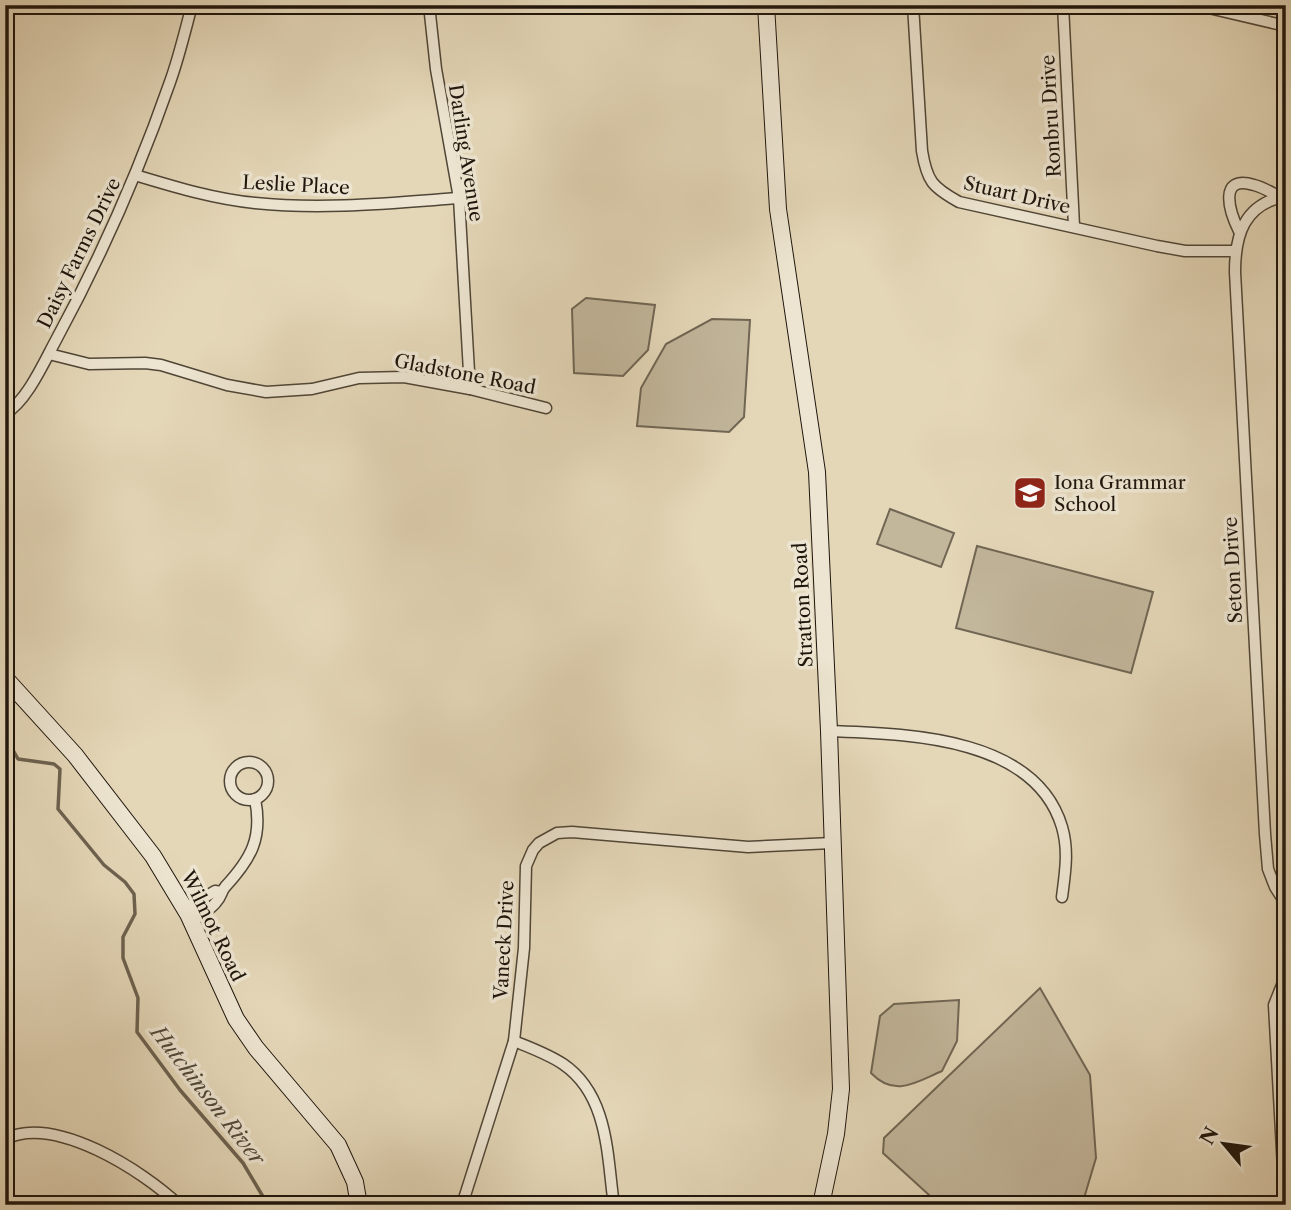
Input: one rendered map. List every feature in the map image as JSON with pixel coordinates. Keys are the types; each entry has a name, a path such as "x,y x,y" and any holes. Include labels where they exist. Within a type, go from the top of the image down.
{"street":[{"name":"Daisy Farms Drive","path":"5,414 23,396 86,285 135,175 171,80 192,5"},
{"name":"Darling Avenue","path":"429,5 436,69 459,198 470,389"},
{"name":"Stratton Road","path":"766,5 778,209 817,472 829,731 841,1089 836,1134 821,1205"},
{"name":"Stuart Drive","path":"913,5 922,150 926,174 932,184 958,202 1185,251 1235,251"},
{"name":"Ronbru Drive","path":"1063,5 1074,226"},
{"path":"1196,5 1286,26"},
{"name":"Leslie Place","path":"135,175 190,191 254,203 361,205 459,198"},
{"path":"1245,183 1283,196 1250,215 1240,230 1228,206 1232,189 1245,183"},
{"name":"Seton Drive","path":"1240,230 1235,251 1266,845 1268,869 1286,904"},
{"name":"Gladstone Road","path":"49,354 89,364 161,365 259,392 287,392 380,375 404,377 470,389 546,408"},
{"name":"Wilmot Road","path":"5,678 75,755 153,856 188,915 236,1019 256,1048 338,1145 355,1182 359,1205"},
{"path":"829,731 902,734 941,740 1000,760 1030,778 1052,806 1062,827 1067,857 1062,897"},
{"path":"188,915 215,891 222,892 239,872 256,841 259,818 255,799"},
{"name":"Vaneck Drive","path":"463,1205 514,1041 524,948 526,866 533,850 547,837 572,832 748,847 832,843"},
{"path":"1285,1205 1274,1006 1286,975"},
{"path":"514,1041 546,1054 566,1066 581,1082 596,1105 605,1127 616,1205"},
{"path":"5,1139 28,1132 78,1142 137,1170 178,1205"}],"shaded area":[{"path":"586,298 655,305 648,350 623,376 574,373 572,309"},
{"path":"712,319 750,320 744,417 729,432 637,426 641,388 666,344"},
{"path":"890,509 954,533 941,567 877,544"},
{"path":"977,546 1153,592 1131,673 956,628"},
{"path":"1040,988 1090,1075 1096,1158 1082,1205 940,1205 883,1153 884,1138"},
{"path":"959,1000 957,1041 942,1071 906,1086 889,1085 871,1073 880,1016 894,1004"}],"waterway":[{"name":"Hutchinson River","path":"5,736 18,759 54,764 60,769 58,809 104,865 125,882 134,894 135,914 123,937 123,958 138,998 137,1032 180,1090 243,1163 268,1205"}],"place":[{"name":"Iona Grammar School","path":"1030,493"}]}
